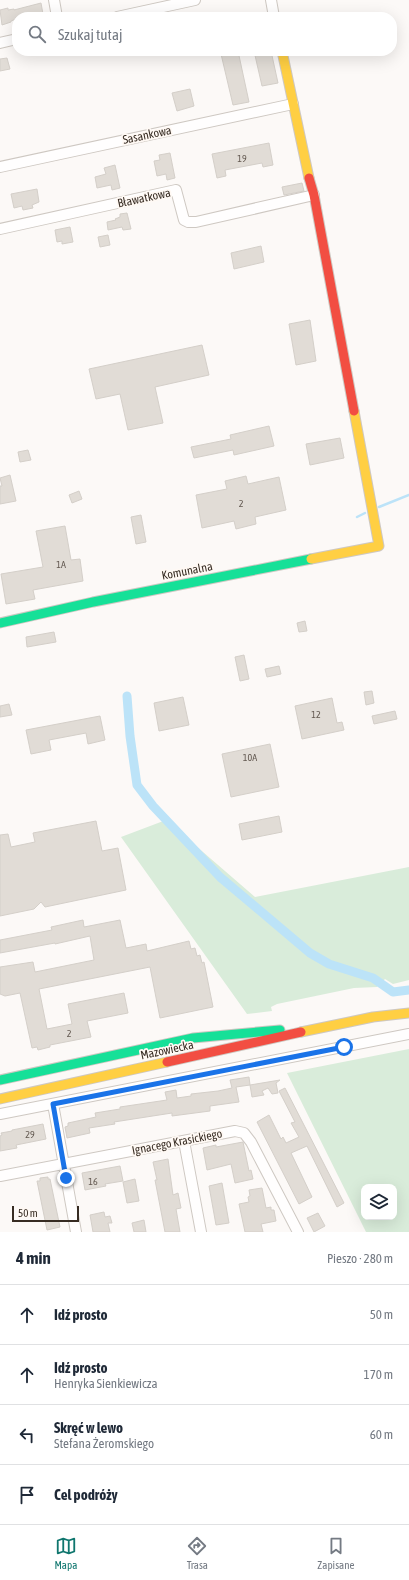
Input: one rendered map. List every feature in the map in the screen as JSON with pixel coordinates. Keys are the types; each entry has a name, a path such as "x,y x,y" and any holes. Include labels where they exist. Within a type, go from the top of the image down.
{"street":[{"path":"54,0 56,12"},
{"path":"140,12 195,0"},
{"path":"271,0 273,12"},
{"path":"0,43 12,40"},
{"path":"283,56 307,170 314,195"},
{"name":"Sasankowa","path":"0,167 293,104"},
{"name":"Bławatkowa","path":"0,229 176,190 184,220 188,222 196,222 314,195"},
{"name":"Komunalna","path":"0,623 93,602 379,546 314,195"},
{"name":"Mazowiecka","path":"0,1099 338,1024 374,1017 409,1013"},
{"name":"Mazowiecka","path":"0,1080 193,1038 338,1024"},
{"path":"0,1114 409,1034"},
{"path":"53,1104 76,1232"},
{"name":"Ignacego Krasickiego","path":"0,1176 235,1131 244,1133 251,1142 298,1232"},
{"path":"184,1141 201,1232"}],"green space":[{"path":"166,820 255,897 409,867 409,980 393,984 385,979 377,987 354,988 277,1004 271,1007 272,1011 247,1014 121,837"},
{"path":"409,1049 409,1232 366,1232 287,1073"}],"building":[{"path":"41,3 43,12 12,12 11,22 2,25 0,10 8,8 8,10 14,10"},
{"path":"221,56 239,56 249,102 233,105"},
{"path":"255,56 272,56 278,83 262,86"},
{"path":"7,58 10,69 0,71 0,59"},
{"path":"190,89 194,106 177,111 172,93"},
{"path":"269,143 273,165 263,167 262,163 225,170 226,176 217,178 212,154"},
{"path":"170,153 175,178 167,180 166,174 157,176 154,161 160,160 159,155"},
{"path":"115,165 120,188 112,190 111,185 97,188 95,177 106,174 104,168"},
{"path":"302,183 304,191 284,195 282,187"},
{"path":"37,189 39,202 32,205 33,208 23,210 22,206 14,208 11,194"},
{"path":"127,213 131,229 123,230 122,227 108,230 107,222 116,220 115,219 120,217 120,214"},
{"path":"70,227 73,242 62,244 62,241 57,242 55,230"},
{"path":"108,235 110,245 100,247 98,237"},
{"path":"261,246 264,262 234,269 231,253"},
{"path":"310,320 316,361 296,365 289,324"},
{"path":"202,345 209,375 155,387 163,423 128,430 120,394 96,399 89,369"},
{"path":"269,426 274,446 234,455 233,450 194,458 191,447 231,439 230,435"},
{"path":"340,438 344,458 310,465 306,444"},
{"path":"28,450 31,460 20,462 18,452"},
{"path":"10,475 16,501 0,504 0,486 2,486 0,478"},
{"path":"246,476 248,484 279,477 286,510 255,517 256,524 236,529 234,521 202,528 196,495 227,489 225,481"},
{"path":"79,491 82,499 72,503 69,495"},
{"path":"141,515 146,542 136,544 131,517"},
{"path":"65,526 71,560 80,559 83,581 33,590 35,599 6,604 1,574 43,567 36,531"},
{"path":"305,621 307,631 299,632 297,623"},
{"path":"54,632 56,642 27,647 26,637"},
{"path":"244,655 249,679 240,681 235,657"},
{"path":"279,666 281,674 267,677 265,669"},
{"path":"372,691 374,703 366,705 364,692"},
{"path":"183,697 189,725 159,731 154,703"},
{"path":"332,698 337,723 342,722 344,730 302,739 295,706"},
{"path":"9,704 12,715 0,717 0,706"},
{"path":"395,711 397,719 374,724 372,716"},
{"path":"100,716 105,740 88,744 86,733 49,740 51,750 31,754 26,730"},
{"path":"270,744 279,787 231,797 222,754"},
{"path":"279,816 282,832 242,840 239,824"},
{"path":"96,821 102,851 118,848 126,890 45,907 41,902 34,909 0,916 0,835 8,834 11,847 35,842 33,833"},
{"path":"83,920 84,927 120,920 126,948 146,944 147,951 189,941 191,949 195,948 197,956 200,955 202,963 204,962 213,1007 160,1018 150,967 39,989 47,1029 72,1024 68,1004 124,993 128,1013 87,1021 91,1037 50,1045 50,1047 38,1050 37,1047 32,1048 20,993 5,996 0,994 0,967 33,962 35,972 94,960 90,936 55,944 0,953 0,940 52,930 51,927"},
{"path":"249,1077 250,1085 236,1087 239,1102 210,1106 210,1111 172,1116 172,1113 114,1122 115,1124 89,1128 90,1133 67,1138 65,1127 68,1126 68,1123 96,1117 95,1113 120,1109 120,1107 167,1100 165,1092 176,1090 177,1098 191,1096 191,1094 232,1088 230,1080"},
{"path":"280,1080 276,1083 278,1093 272,1094 268,1088 262,1091 264,1095 252,1097 250,1085"},
{"path":"285,1088 344,1203 337,1207 307,1146 291,1153 312,1197 299,1204 257,1122 269,1115 281,1139 283,1137 286,1143 299,1137 291,1123 295,1122 279,1091"},
{"path":"43,1124 46,1139 16,1145 17,1148 0,1151 1,1133"},
{"path":"243,1142 249,1171 251,1170 253,1179 235,1183 231,1164 207,1170 203,1148"},
{"path":"168,1159 173,1195 178,1193 181,1208 176,1209 180,1232 165,1232 155,1180 157,1180 153,1162"},
{"path":"120,1166 123,1181 105,1184 106,1186 85,1190 82,1173"},
{"path":"48,1177 48,1179 50,1179 60,1227 47,1230 37,1181 40,1181 40,1178"},
{"path":"135,1179 139,1201 127,1203 123,1182"},
{"path":"222,1183 229,1223 216,1225 209,1186"},
{"path":"262,1188 266,1208 271,1207 271,1210 274,1210 276,1221 261,1224 263,1232 245,1232 239,1204 249,1202 249,1190"},
{"path":"104,1212 105,1217 110,1216 112,1223 108,1223 110,1232 93,1232 90,1215"},
{"path":"318,1213 325,1226 314,1232 307,1218"},
{"path":"144,1220 146,1232 134,1232 132,1223"}],"waterway":[{"path":"379,507 409,495"},
{"path":"357,517 365,513"},
{"path":"127,696 130,736 137,785 153,806 220,877 310,953 329,964 373,978 393,992 409,990"}],"traffic: fast":[{"path":"0,623 93,602 311,559"},
{"path":"0,1080 193,1038 280,1030"}],"traffic: slow":[{"path":"283,56 309,178"},
{"path":"311,559 379,546 354,411"},
{"path":"301,1032 373,1017 409,1013"},
{"path":"0,1099 167,1062"}],"traffic: jam":[{"path":"309,178 314,195 354,411"},
{"path":"167,1062 301,1032"}],"route":[{"path":"66,1178 53,1104 344,1047"}]}
